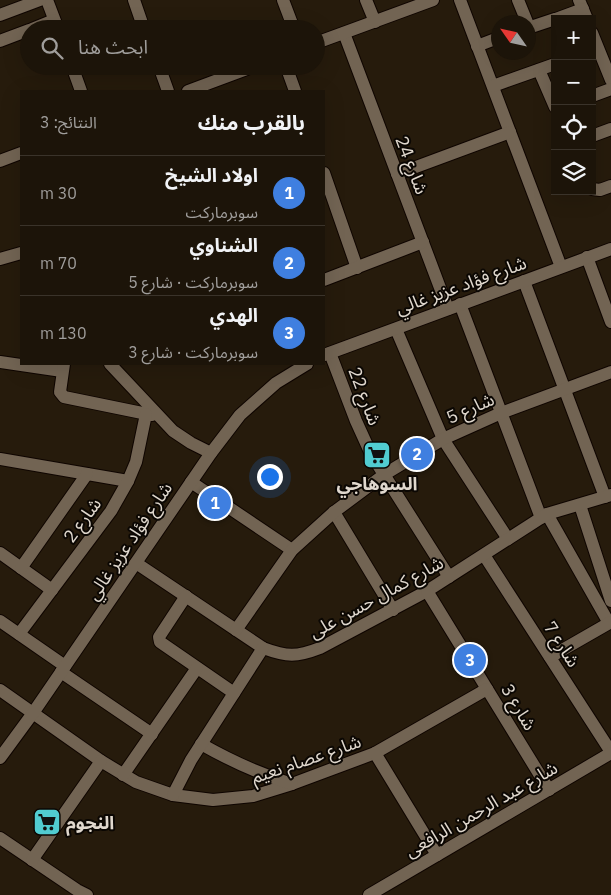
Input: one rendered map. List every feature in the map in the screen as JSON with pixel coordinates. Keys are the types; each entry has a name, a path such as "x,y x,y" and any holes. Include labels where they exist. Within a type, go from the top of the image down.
{"street":[{"path":"0,15 40,0"},
{"path":"47,0 54,20"},
{"path":"134,0 141,20"},
{"path":"283,0 291,20"},
{"path":"366,0 375,22"},
{"path":"325,40 433,0"},
{"path":"460,0 561,267"},
{"path":"518,0 524,15"},
{"path":"566,15 583,9"},
{"path":"536,26 551,20"},
{"path":"0,41 20,33"},
{"name":"شارع 24","path":"344,33 423,242 502,413 544,516 610,623"},
{"path":"477,46 491,41"},
{"path":"596,52 611,80"},
{"path":"493,86 551,66"},
{"path":"539,70 554,105"},
{"path":"75,75 81,90"},
{"path":"162,75 168,90"},
{"path":"194,90 218,86 238,75"},
{"path":"289,75 295,90"},
{"path":"596,95 611,89"},
{"path":"596,135 611,129"},
{"path":"397,174 510,132"},
{"path":"0,161 20,153"},
{"path":"325,176 357,268"},
{"path":"596,190 611,186"},
{"path":"325,280 423,242"},
{"name":"شارع فؤاد عزيز غالي","path":"327,354 611,248"},
{"path":"0,259 20,253"},
{"path":"587,258 611,322"},
{"path":"524,281 564,389 608,496"},
{"path":"396,328 443,439 508,539"},
{"name":"شارع 22","path":"327,354 363,438 449,577"},
{"path":"0,362 20,364"},
{"path":"38,365 63,367 60,392 64,397 152,415"},
{"path":"111,365 152,415 191,443 211,453"},
{"name":"شارع فؤاد عزيز غالي","path":"0,758 33,713 211,453 240,415 276,383 305,365"},
{"name":"شارع 5","path":"236,630 292,550 334,512 385,474 443,439 502,413 611,372"},
{"name":"شارع 2","path":"19,634 111,511 128,482 152,415"},
{"path":"0,459 128,482"},
{"path":"21,568 87,474"},
{"path":"191,482 292,550"},
{"name":"شارع كمال حسن على","path":"136,563 263,648 282,656 302,656 427,591 544,516 608,496"},
{"path":"580,504 611,601"},
{"path":"334,512 393,610"},
{"path":"0,553 52,590"},
{"name":"شارع 7","path":"484,555 611,753"},
{"name":"شارع 3","path":"427,591 549,790"},
{"path":"186,596 159,637 160,642 234,693"},
{"path":"0,621 152,734"},
{"path":"550,657 610,623"},
{"path":"173,795 181,777 201,744 263,648"},
{"path":"123,775 198,668"},
{"name":"شارع عصام نعيم","path":"0,690 101,761 136,782 173,795 213,800 253,796 375,754 487,689"},
{"path":"201,744 252,771 292,784"},
{"name":"شارع عبد الرحمن الرافعى","path":"369,895 611,753"},
{"path":"375,754 438,854"},
{"path":"32,860 101,761"},
{"path":"0,838 76,890 87,895"}],"place":[{"name":"الشناوي","path":"417,454"},
{"name":"السوهاجي","path":"377,455"},
{"name":"اولاد الشيخ","path":"215,503"},
{"name":"الهدي","path":"470,660"},
{"name":"النجوم","path":"47,822"}]}
